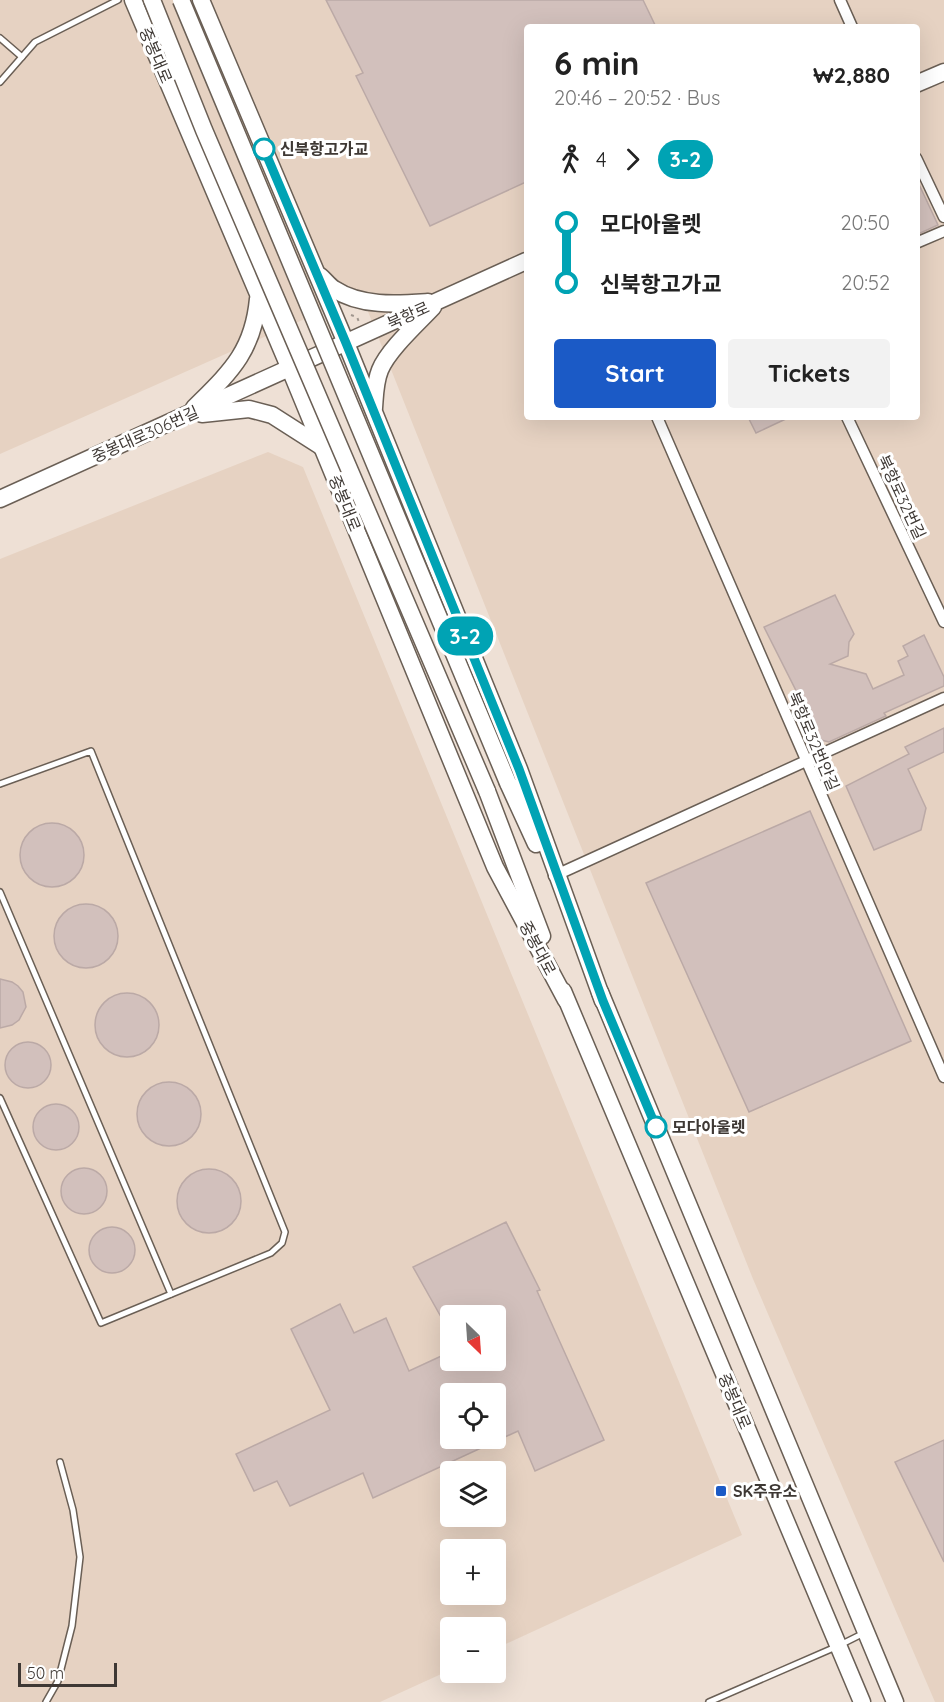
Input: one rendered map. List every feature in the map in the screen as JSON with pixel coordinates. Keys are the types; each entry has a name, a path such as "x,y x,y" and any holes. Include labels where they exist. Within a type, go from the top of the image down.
{"main road":[{"name":"중봉대로","path":"133,0 290,369 495,867 566,1000"},
{"name":"중봉대로","path":"152,0 209,141 487,791 566,1000 862,1702"},
{"name":"중봉대로","path":"181,0 508,783 554,876"},
{"name":"중봉대로","path":"201,0 346,343 519,769 554,876 603,1001 895,1702"},
{"path":"920,82 944,72"},
{"name":"북항로","path":"290,369 524,262"},
{"path":"315,271 334,289 353,297 390,305 440,300"},
{"path":"186,416 242,356 256,322 258,295"},
{"path":"373,411 381,367 406,334 440,300"},
{"name":"중봉대로306번길","path":"0,499 290,369"},
{"path":"186,416 249,409 272,415 322,448"}],"street":[{"path":"840,0 851,24"},
{"path":"920,166 944,217"},
{"path":"920,241 944,231"},
{"name":"북항로32번안길","path":"658,420 944,1077"},
{"name":"북항로32번길","path":"848,420 944,622"},
{"path":"554,876 944,698"}],"lane":[{"path":"0,82 35,42 118,0"},
{"path":"0,38 22,57"},
{"path":"0,784 91,751 285,1232 282,1243 271,1253 101,1323 0,1098"},
{"path":"0,892 171,1294"},
{"path":"46,1702 58,1681 72,1626 80,1557 73,1510 60,1462"},
{"path":"709,1702 838,1647 866,1632"}],"shaded area":[{"path":"0,0 944,0 944,1702 935,1702 753,1279 361,294 0,454"},
{"path":"268,452 303,467 742,1535 506,1644 506,1617 440,1617 440,1675 380,1702 0,1702 0,559"}],"building":[{"path":"326,0 643,0 655,24 524,24 524,183 430,226 356,76 363,73"},
{"path":"920,187 938,225 920,233"},
{"path":"750,420 784,420 756,433"},
{"path":"835,595 854,634 849,642 848,656 830,664 866,674 873,689 904,675 898,661 908,656 903,646 924,635 944,677 944,686 884,713 886,716 829,742 821,740 764,627"},
{"path":"944,728 944,752 908,769 926,808 921,830 874,850 846,786 909,754 905,747"},
{"path":"810,811 911,1041 749,1112 646,883"},
{"path":"52,823 70,829 78,837 84,855 78,873 70,881 52,887 34,881 26,873 20,855 26,837 34,829"},
{"path":"86,904 104,910 112,918 118,936 112,954 104,962 86,968 68,962 60,954 54,936 60,918 68,910"},
{"path":"0,979 18,986 23,992 26,1007 19,1020 12,1025 0,1028"},
{"path":"127,993 145,999 153,1007 159,1025 153,1043 145,1051 127,1057 109,1051 101,1043 95,1025 101,1007 109,999"},
{"path":"28,1042 44,1049 51,1065 44,1081 28,1088 12,1081 5,1065 12,1049"},
{"path":"169,1082 187,1088 195,1096 201,1114 195,1132 187,1140 169,1146 151,1140 143,1132 137,1114 143,1096 151,1088"},
{"path":"56,1104 72,1111 79,1127 72,1143 56,1150 40,1143 33,1127 40,1111"},
{"path":"84,1168 100,1175 107,1191 100,1207 84,1214 68,1207 61,1191 68,1175"},
{"path":"209,1169 227,1175 235,1183 241,1201 235,1219 227,1227 209,1233 191,1227 183,1219 177,1201 183,1183 191,1175"},
{"path":"506,1222 540,1290 537,1291 604,1440 535,1471 518,1431 506,1437 506,1383 440,1383 440,1449 479,1449 453,1461 440,1461 440,1467 373,1498 363,1473 290,1506 277,1481 254,1491 236,1454 330,1410 291,1329 340,1304 354,1333 386,1318 409,1371 440,1357 440,1371 506,1371 506,1305 440,1305 440,1315 413,1267"},
{"path":"112,1227 128,1234 135,1250 128,1266 112,1273 96,1266 89,1250 96,1234"},
{"path":"944,1440 944,1562 895,1462"}],"bus line":[{"name":"3-2","path":"264,149 346,343 519,769 603,1001 656,1127"}],"place":[{"name":"신북항고가교","path":"264,149"},
{"name":"모다아울렛","path":"656,1127"},
{"name":"SK주유소","path":"721,1491"}]}
